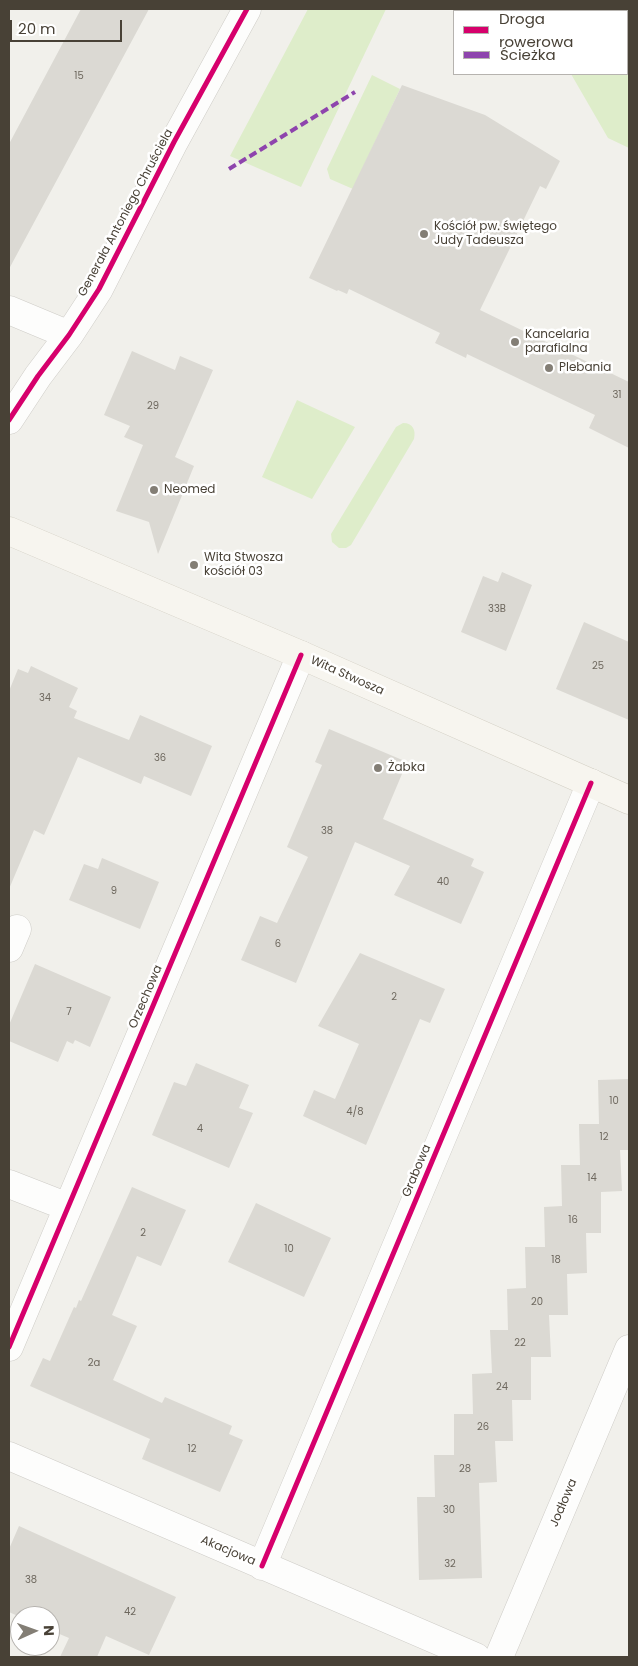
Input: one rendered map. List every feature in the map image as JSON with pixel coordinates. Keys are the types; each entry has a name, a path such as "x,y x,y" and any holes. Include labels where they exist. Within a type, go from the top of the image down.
{"street":[{"name":"Generała Antoniego Chruściela","path":"9,420 38,376 70,335 98,289 174,142 248,9"},
{"path":"9,310 70,335"},
{"name":"Wita Stwosza","path":"9,531 300,655 629,800"},
{"name":"Orzechowa","path":"9,1347 300,655"},
{"name":"Grabowa","path":"262,1566 591,783"},
{"path":"9,1184 68,1207"},
{"name":"Jodłowa","path":"499,1657 629,1349"},
{"name":"Akacjowa","path":"9,1456 476,1657"}],"green space":[{"path":"308,9 386,9 301,187 230,156"},
{"path":"628,32 629,148 608,138 572,75 628,75"},
{"path":"372,75 400,89 353,189 330,179 327,169"},
{"path":"297,400 355,427 312,499 262,477"},
{"path":"403,423 409,424 413,428 415,433 414,439 351,545 346,548 339,548 332,542 331,534 396,427"}],"building":[{"path":"81,9 149,9 9,269 9,144"},
{"name":"Kościół pw. świętego Judy Tadeusza","path":"402,85 485,115 560,161 546,189 540,186 480,310 629,382 629,448 589,428 595,415 467,354 466,358 435,343 440,333 349,289 347,294 309,278"},
{"path":"132,351 175,370 180,356 213,370 175,457 194,466 158,554 149,522 116,511 143,445 124,437 130,426 104,415"},
{"path":"502,572 532,585 506,651 461,632 483,576 498,582"},
{"path":"584,622 629,642 629,720 556,689"},
{"path":"31,666 78,688 69,707 77,711 74,718 129,740 140,715 212,746 191,796 144,776 141,784 78,757 44,835 34,830 9,889 9,691 18,669 28,673"},
{"path":"329,729 407,762 383,819 474,859 471,866 484,872 461,924 394,895 410,866 355,842 296,983 241,960 260,916 277,923 308,857 287,847 322,765 315,762"},
{"path":"102,858 159,882 140,929 69,900 84,864 98,869"},
{"path":"360,953 445,989 430,1023 420,1019 366,1145 303,1116 314,1090 335,1099 359,1044 318,1026"},
{"path":"35,964 111,997 90,1047 75,1040 73,1044 67,1041 58,1062 9,1041 9,1025"},
{"path":"196,1063 249,1085 239,1108 253,1113 229,1168 152,1135 174,1082 186,1086"},
{"path":"629,1079 629,1150 620,1150 622,1191 601,1192 601,1233 586,1233 587,1273 567,1274 568,1315 549,1315 551,1357 531,1357 531,1400 512,1400 513,1441 495,1441 497,1482 479,1483 482,1578 419,1580 417,1497 435,1497 434,1455 454,1455 454,1414 473,1414 472,1374 492,1373 490,1330 508,1330 507,1289 526,1288 525,1247 545,1247 544,1207 562,1206 561,1165 580,1165 579,1124 599,1124 598,1080"},
{"path":"132,1187 186,1210 161,1266 137,1256 112,1315 137,1326 113,1380 162,1403 165,1397 232,1426 229,1434 243,1440 220,1492 142,1459 150,1439 30,1386 43,1358 50,1361 74,1307 76,1308 79,1300 81,1301"},
{"path":"256,1203 331,1238 304,1297 228,1262"},
{"path":"19,1526 176,1597 149,1655 106,1636 97,1657 60,1657 69,1638 60,1634 60,1606 10,1606 9,1612 9,1549"}],"marked path":[{"path":"229,169 355,92"}],"cycle path":[{"path":"9,420 99,289 174,142 247,9"},
{"path":"9,1347 301,655"},
{"path":"262,1566 591,783"}],"place":[{"name":"Kościół pw. świętego Judy Tadeusza","path":"424,234"},
{"name":"Kancelaria parafialna","path":"515,342"},
{"name":"Plebania","path":"549,368"},
{"name":"Neomed","path":"154,490"},
{"name":"Wita Stwosza kościół 03","path":"194,565"},
{"name":"Żabka","path":"378,768"}]}
